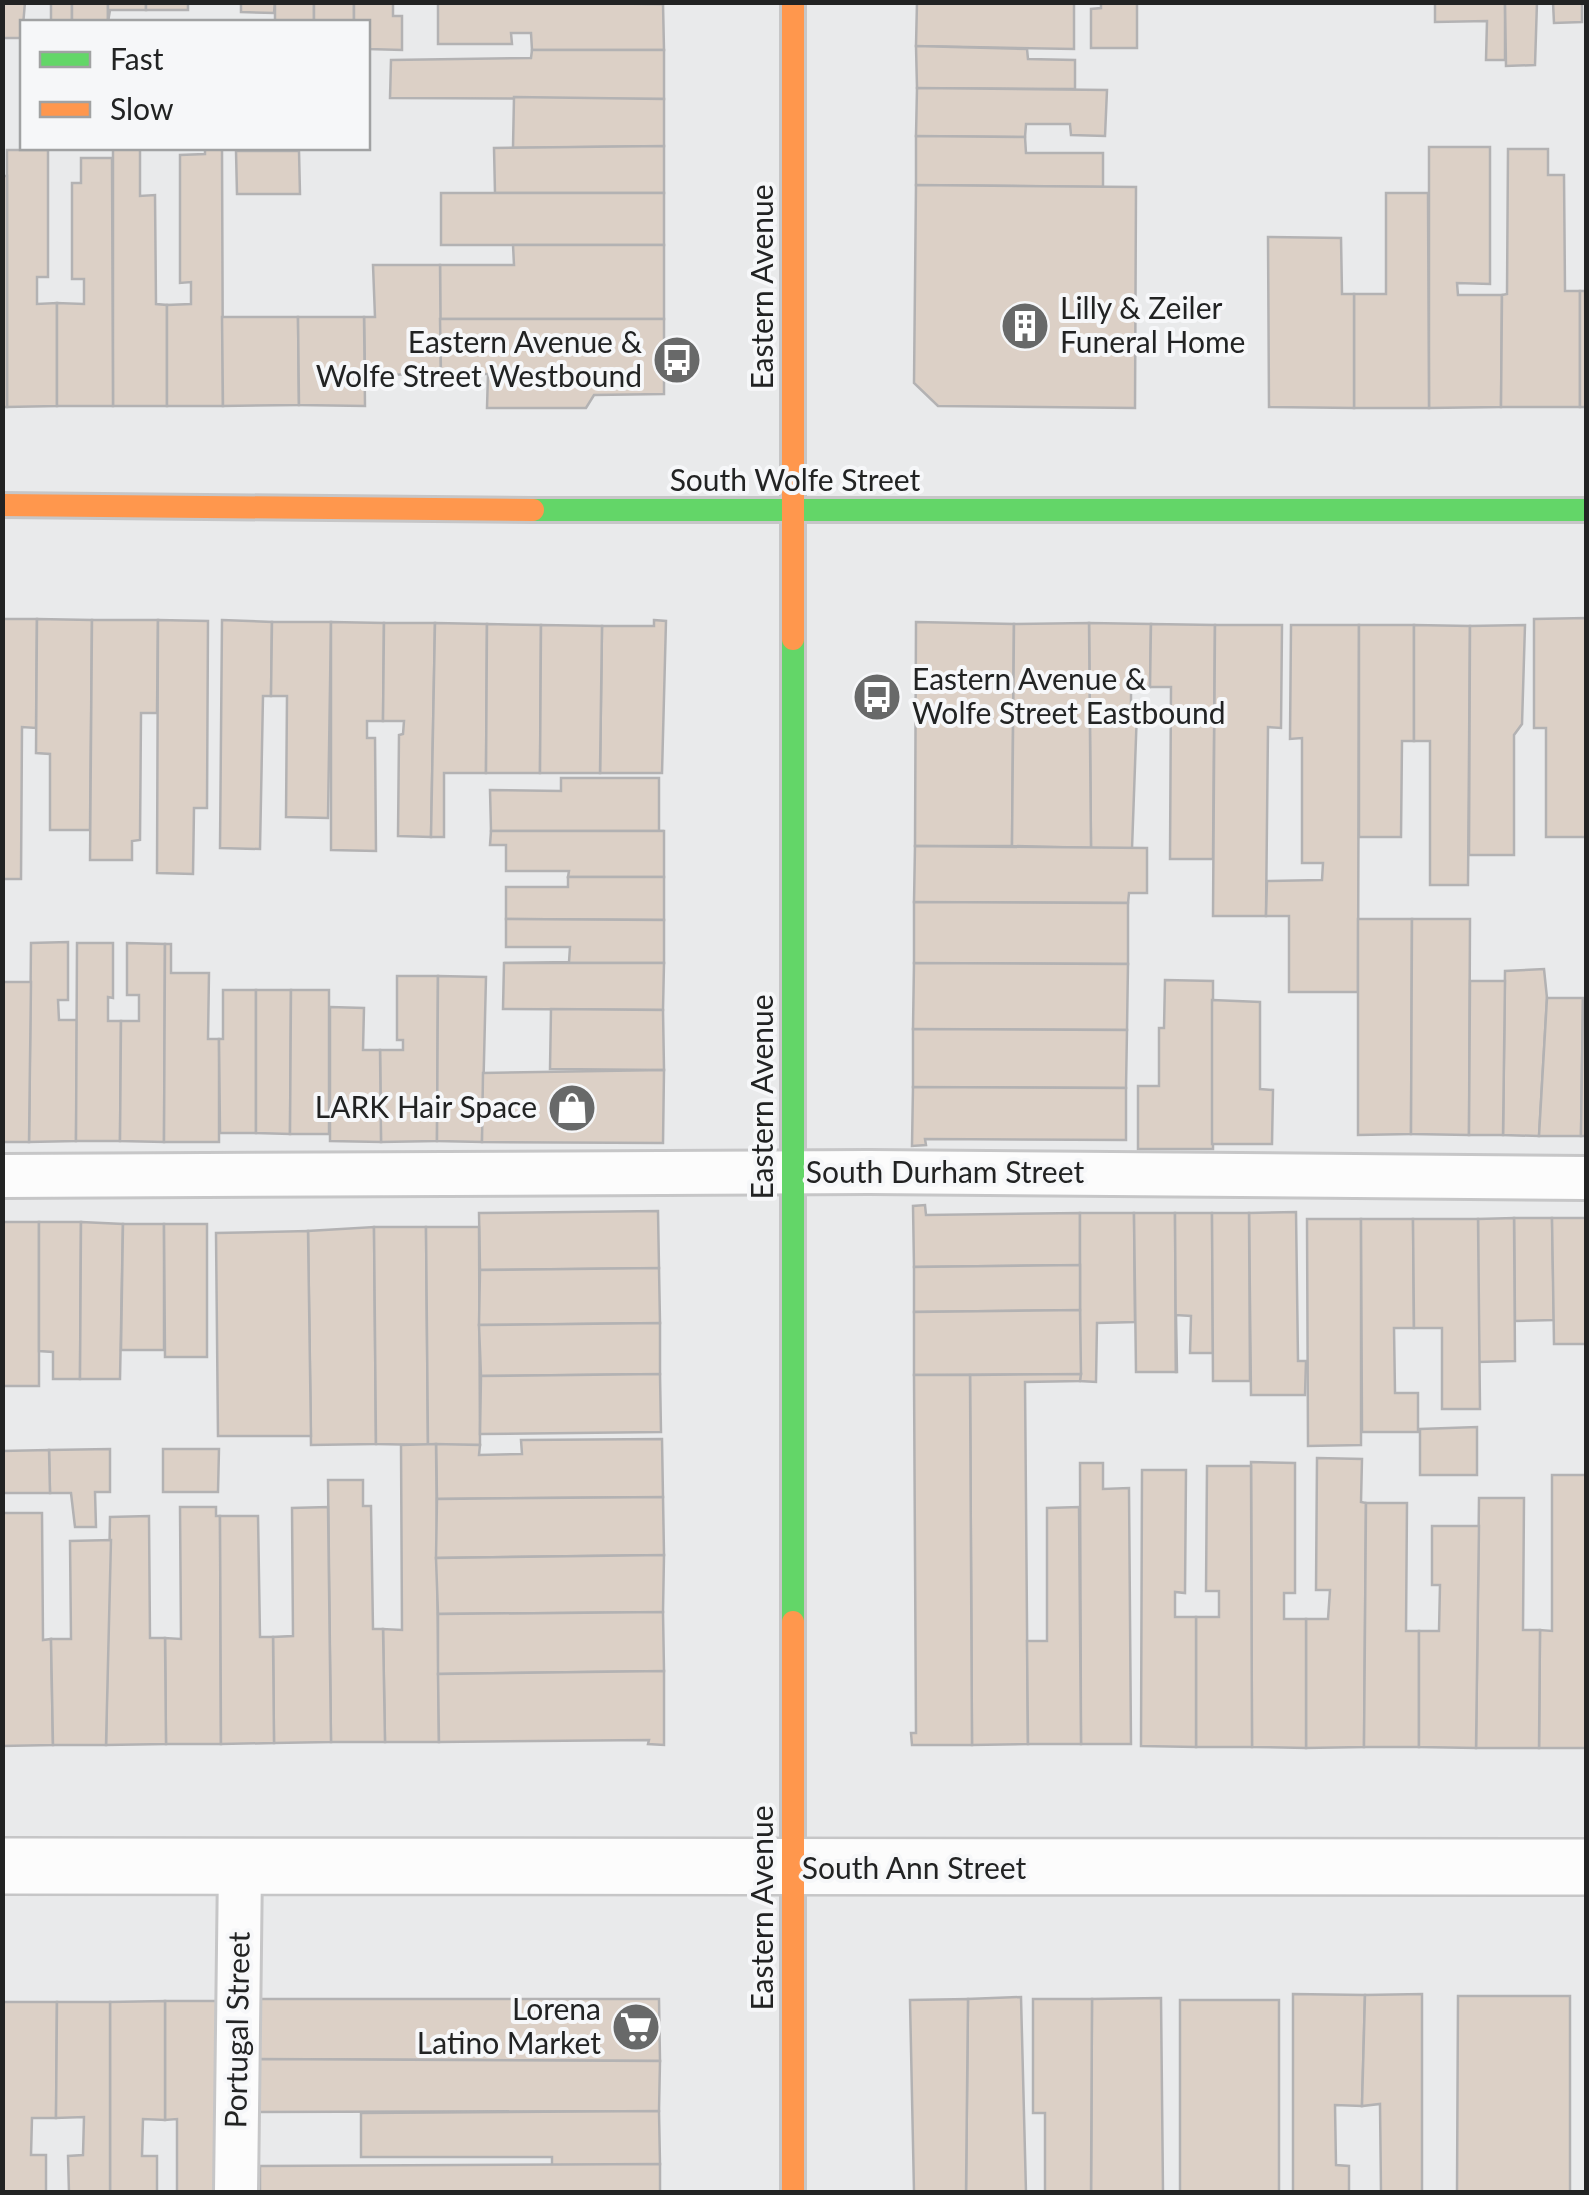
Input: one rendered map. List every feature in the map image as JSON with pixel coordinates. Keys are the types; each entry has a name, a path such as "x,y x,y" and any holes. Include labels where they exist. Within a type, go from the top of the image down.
{"main road":[{"name":"Eastern Avenue","path":"792,2192 793,2"},
{"name":"South Wolfe Street","path":"2,505 793,512 1586,510"}],"street":[{"name":"South Ann Street","path":"2,1866 1586,1867"}],"lane":[{"name":"South Durham Street","path":"2,1176 793,1172 1586,1178"},
{"name":"Portugal Street","path":"236,2192 240,1867"}],"building":[{"path":"2,2 25,2 20,38 2,38"},
{"path":"51,2 72,2 72,20 51,20"},
{"path":"72,2 108,2 108,20 72,20"},
{"path":"108,2 146,2 146,10 110,10 108,20"},
{"path":"146,2 188,2 188,10 146,10"},
{"path":"241,2 275,2 274,13 241,12"},
{"path":"275,2 314,2 314,20 275,20"},
{"path":"314,2 354,2 354,20 314,20"},
{"path":"354,2 393,2 393,16 402,16 402,50 370,49 370,20 354,20"},
{"path":"438,2 663,4 664,50 532,50 531,33 511,33 512,44 438,44"},
{"path":"529,2 663,4 529,3"},
{"path":"917,2 1074,2 1074,49 916,46"},
{"path":"1101,2 1137,2 1137,48 1091,48 1091,9 1101,8"},
{"path":"1435,2 1505,2 1505,60 1486,60 1487,21 1435,22"},
{"path":"1505,2 1537,2 1535,65 1506,66"},
{"path":"1553,2 1582,2 1582,22 1554,23"},
{"path":"916,46 1027,49 1028,59 1075,60 1075,89 917,88"},
{"path":"532,50 664,50 664,99 390,98 391,60 531,58"},
{"path":"917,88 1107,90 1105,136 1071,135 1070,124 1026,124 1025,137 916,136"},
{"path":"514,97 664,99 664,146 513,148"},
{"path":"916,136 1025,137 1026,153 1103,153 1103,187 916,185"},
{"path":"664,146 664,193 495,193 494,148"},
{"path":"1429,147 1490,147 1490,284 1457,283 1458,295 1502,295 1501,407 1429,408"},
{"path":"1508,149 1548,149 1548,175 1564,175 1565,291 1580,291 1580,407 1501,407"},
{"path":"7,150 48,150 48,277 37,277 37,304 57,303 57,406 7,407"},
{"path":"113,150 140,150 140,196 155,195 156,304 167,305 167,406 113,406"},
{"path":"205,150 222,150 223,406 167,406 167,305 191,304 191,282 180,283 180,155 205,154"},
{"path":"236,151 299,151 300,194 237,194"},
{"path":"81,158 112,158 113,406 57,406 57,303 84,304 84,279 72,279 72,183 81,183"},
{"path":"2,176 7,176 7,407 2,407"},
{"name":"Lilly & Zeiler Funeral Home","path":"916,185 1136,187 1135,408 938,406 914,383"},
{"path":"441,193 664,193 664,245 441,245"},
{"path":"1386,193 1428,193 1429,408 1354,408 1354,294 1386,294"},
{"path":"1268,237 1341,238 1342,294 1354,294 1354,408 1269,407"},
{"path":"513,245 664,245 664,319 440,319 440,265 514,265"},
{"path":"373,265 440,265 441,374 365,375 364,317 375,317"},
{"path":"1580,291 1585,291 1586,407 1580,407"},
{"path":"222,317 298,317 299,405 223,406"},
{"path":"298,317 364,317 365,406 299,405"},
{"path":"440,319 664,319 664,394 594,395 586,408 487,408 488,374 441,374"},
{"path":"1586,618 1586,837 1546,837 1546,728 1534,728 1534,619"},
{"path":"2,619 37,619 36,728 22,727 21,879 2,879"},
{"path":"37,619 92,620 90,830 50,830 50,754 36,753"},
{"path":"92,620 158,620 157,713 141,713 140,840 132,841 132,860 90,860"},
{"path":"158,620 208,621 207,808 194,808 193,874 157,873"},
{"path":"222,620 272,622 271,696 263,696 260,849 220,848"},
{"path":"654,620 666,621 662,773 600,773 602,626 654,626"},
{"path":"272,622 331,622 328,818 286,817 287,696 271,696"},
{"path":"331,622 384,623 383,721 367,721 367,738 375,738 376,851 331,850"},
{"path":"916,622 1014,624 1012,846 915,846"},
{"path":"384,623 435,623 431,837 398,836 399,735 403,734 404,721 383,721"},
{"path":"435,623 487,624 486,773 444,773 444,837 431,837"},
{"path":"1089,623 1151,624 1150,687 1131,687 1131,710 1137,710 1132,849 1091,848"},
{"path":"1089,623 1091,848 1012,846 1014,624"},
{"path":"487,624 541,625 540,773 486,773"},
{"path":"1151,624 1215,625 1213,859 1170,859 1171,687 1150,687"},
{"path":"541,625 602,626 600,773 540,773"},
{"path":"1215,625 1282,625 1281,728 1268,727 1266,916 1213,916"},
{"path":"1291,625 1359,625 1358,992 1289,992 1289,916 1266,916 1267,881 1322,880 1323,863 1302,863 1302,738 1290,739"},
{"path":"1359,625 1414,625 1414,741 1402,741 1401,837 1359,837"},
{"path":"1414,625 1470,626 1468,885 1430,885 1430,741 1414,741"},
{"path":"1525,625 1522,724 1514,735 1514,855 1469,855 1470,626"},
{"path":"561,778 659,778 659,831 491,831 490,790 561,791"},
{"path":"491,831 664,831 664,877 568,877 569,871 506,871 506,845 490,845"},
{"path":"915,846 1147,848 1147,893 1129,893 1128,903 914,902"},
{"path":"568,877 664,877 664,920 506,919 506,887 568,887"},
{"path":"914,902 1128,903 1128,964 914,963"},
{"path":"506,919 664,920 664,963 504,963 569,962 570,947 506,947"},
{"path":"1358,919 1412,919 1411,1134 1358,1135"},
{"path":"1412,919 1470,919 1469,1135 1411,1134"},
{"path":"68,942 68,1000 58,1000 59,1020 77,1020 76,1141 29,1142 31,943"},
{"path":"77,943 113,943 113,998 108,997 108,1021 121,1021 120,1141 76,1141"},
{"path":"127,943 165,944 164,1142 120,1141 121,1021 139,1021 139,995 127,995"},
{"path":"165,944 171,944 171,973 209,973 208,1039 219,1039 219,1142 164,1142"},
{"path":"504,963 664,963 663,1010 503,1009"},
{"path":"914,963 1128,964 1127,1030 913,1029"},
{"path":"1544,969 1547,998 1539,1136 1503,1135 1505,971"},
{"path":"397,976 438,976 437,1141 381,1142 380,1050 403,1050 403,1040 397,1040"},
{"path":"438,976 486,977 482,1142 437,1141"},
{"path":"1165,980 1213,981 1213,1149 1138,1149 1138,1086 1159,1086 1159,1028 1164,1028"},
{"path":"1470,981 1505,981 1503,1135 1469,1135"},
{"path":"2,982 31,982 29,1142 2,1142"},
{"path":"223,990 256,990 256,1133 220,1133"},
{"path":"256,990 291,990 290,1134 256,1133"},
{"path":"291,990 329,990 329,1134 290,1134"},
{"path":"1547,998 1583,998 1581,1136 1539,1136"},
{"path":"1583,998 1586,1019 1586,1136 1581,1136"},
{"path":"1212,1000 1260,1002 1260,1089 1273,1090 1272,1144 1212,1144"},
{"path":"330,1007 364,1008 363,1050 380,1050 381,1142 330,1141"},
{"path":"551,1009 663,1010 664,1070 550,1069"},
{"path":"913,1029 1127,1030 1126,1088 913,1087"},
{"path":"664,1070 663,1143 482,1142 483,1073"},
{"path":"913,1087 1126,1088 1126,1140 925,1139 926,1145 912,1146"},
{"path":"925,1205 926,1215 1080,1213 1080,1265 914,1267 913,1206"},
{"path":"658,1211 659,1268 480,1270 479,1213"},
{"path":"1296,1212 1298,1361 1306,1361 1305,1395 1251,1395 1249,1213"},
{"path":"1080,1213 1134,1213 1135,1322 1097,1323 1096,1382 1080,1381"},
{"path":"1134,1213 1175,1213 1176,1372 1136,1372"},
{"path":"1175,1213 1212,1213 1213,1353 1190,1353 1191,1316 1176,1315 1177,1372 1176,1372"},
{"path":"1212,1213 1249,1213 1250,1381 1213,1381"},
{"path":"1514,1218 1552,1218 1554,1320 1515,1321"},
{"path":"1514,1218 1515,1361 1478,1362 1478,1219"},
{"path":"1552,1218 1586,1218 1586,1344 1554,1344"},
{"path":"1307,1219 1361,1219 1361,1445 1308,1446"},
{"path":"1361,1219 1413,1219 1414,1328 1394,1328 1395,1393 1418,1393 1418,1432 1362,1432"},
{"path":"1413,1219 1478,1219 1480,1409 1442,1409 1442,1328 1414,1328"},
{"path":"2,1222 39,1222 39,1386 2,1386"},
{"path":"39,1222 81,1222 80,1379 53,1379 53,1352 39,1351"},
{"path":"81,1222 123,1224 120,1379 80,1379"},
{"path":"123,1224 164,1224 164,1350 121,1350"},
{"path":"164,1224 207,1224 207,1357 165,1357"},
{"path":"374,1227 376,1444 311,1445 308,1231"},
{"path":"374,1227 426,1227 428,1445 376,1444"},
{"path":"426,1227 479,1227 480,1445 428,1445"},
{"path":"308,1231 311,1436 218,1436 216,1233"},
{"path":"1080,1265 1080,1310 914,1312 914,1267"},
{"path":"659,1268 660,1323 479,1325 480,1270"},
{"path":"1080,1310 1081,1374 914,1375 914,1312"},
{"path":"660,1323 660,1374 481,1376 479,1325"},
{"path":"660,1374 661,1432 480,1434 481,1376"},
{"path":"1081,1374 1080,1381 1025,1382 1028,1744 972,1745 970,1375"},
{"path":"914,1375 970,1375 972,1745 912,1745 911,1733 916,1733"},
{"path":"1477,1427 1477,1475 1420,1475 1420,1429"},
{"path":"662,1439 663,1497 437,1499 436,1444 480,1445 479,1455 522,1454 521,1440"},
{"path":"436,1444 439,1742 385,1742 383,1629 402,1630 401,1445"},
{"path":"110,1449 110,1492 95,1492 96,1527 75,1527 71,1493 50,1493 49,1450"},
{"path":"163,1449 219,1449 218,1492 163,1492"},
{"path":"49,1450 50,1493 2,1493 2,1451"},
{"path":"1317,1458 1362,1459 1361,1502 1366,1503 1364,1747 1306,1748 1306,1619 1328,1619 1330,1590 1316,1590"},
{"path":"1251,1462 1295,1463 1295,1593 1284,1593 1284,1619 1306,1619 1306,1748 1252,1747"},
{"path":"1080,1463 1103,1463 1103,1489 1129,1488 1131,1744 1081,1744"},
{"path":"1207,1466 1251,1466 1252,1747 1196,1747 1196,1617 1219,1617 1219,1591 1206,1591"},
{"path":"1142,1470 1186,1470 1185,1593 1175,1592 1175,1617 1196,1617 1196,1747 1141,1746"},
{"path":"1552,1475 1586,1475 1586,1748 1539,1748 1540,1630 1552,1631"},
{"path":"328,1480 363,1480 363,1506 371,1506 373,1629 383,1629 385,1742 331,1742"},
{"path":"663,1497 664,1555 436,1558 437,1499"},
{"path":"1479,1498 1524,1498 1523,1630 1540,1630 1539,1748 1476,1748"},
{"path":"1366,1503 1407,1503 1406,1631 1419,1631 1419,1747 1364,1747"},
{"path":"180,1507 216,1507 216,1516 220,1516 221,1744 166,1744 165,1638 181,1639"},
{"path":"328,1507 331,1742 274,1743 273,1637 293,1636 292,1508"},
{"path":"1079,1507 1081,1744 1028,1744 1027,1641 1047,1641 1047,1508"},
{"path":"2,1513 42,1513 43,1640 51,1639 53,1745 2,1746"},
{"path":"149,1516 150,1638 165,1638 166,1744 106,1745 110,1517"},
{"path":"220,1516 258,1516 260,1637 273,1637 274,1743 221,1744"},
{"path":"1432,1526 1479,1526 1476,1748 1419,1747 1419,1631 1439,1631 1440,1585 1432,1585"},
{"path":"111,1540 106,1745 53,1745 51,1639 71,1639 70,1541"},
{"path":"664,1555 663,1612 438,1614 436,1558"},
{"path":"663,1612 664,1671 438,1674 438,1614"},
{"path":"664,1671 664,1745 648,1744 649,1740 439,1742 438,1674"},
{"path":"1293,1994 1365,1995 1362,2106 1335,2105 1336,2165 1349,2166 1349,2192 1293,2192"},
{"path":"1422,1994 1422,2192 1381,2192 1380,2104 1362,2106 1365,1995"},
{"path":"1458,1996 1570,1996 1570,2192 1457,2192"},
{"path":"1021,1997 1026,2192 966,2192 968,1999"},
{"path":"1161,1998 1163,2192 1091,2192 1092,1999"},
{"path":"258,1999 659,1999 660,2061 258,2059"},
{"path":"968,1999 966,2192 914,2192 910,2000"},
{"path":"1033,1999 1092,1999 1091,2192 1045,2192 1045,2113 1033,2113"},
{"path":"1180,2000 1279,2000 1279,2192 1180,2192"},
{"path":"165,2001 221,2001 221,2192 177,2192 177,2119 165,2120"},
{"path":"165,2001 165,2120 143,2119 142,2156 157,2156 157,2192 110,2192 110,2002"},
{"path":"2,2002 57,2002 56,2118 32,2118 31,2155 46,2155 46,2192 2,2192"},
{"path":"57,2002 110,2002 110,2192 69,2192 68,2156 83,2155 84,2117 56,2118"},
{"path":"258,2059 660,2061 659,2111 258,2112"},
{"path":"659,2111 660,2164 552,2166 552,2157 361,2157 361,2113"},
{"path":"660,2164 660,2192 260,2192 260,2166"}],"traffic: fast":[{"path":"533,510 1586,510"},
{"path":"793,639 793,1622"}],"traffic: slow":[{"path":"793,2 793,639"},
{"path":"2,505 533,510"},
{"path":"793,1622 793,2192"}],"place":[{"name":"Lilly & Zeiler Funeral Home","path":"1025,326"},
{"name":"Eastern Avenue & Wolfe Street Westbound","path":"677,360"},
{"name":"Eastern Avenue & Wolfe Street Eastbound","path":"877,697"},
{"name":"LARK Hair Space","path":"572,1108"},
{"name":"Lorena Latino Market","path":"636,2027"}]}
